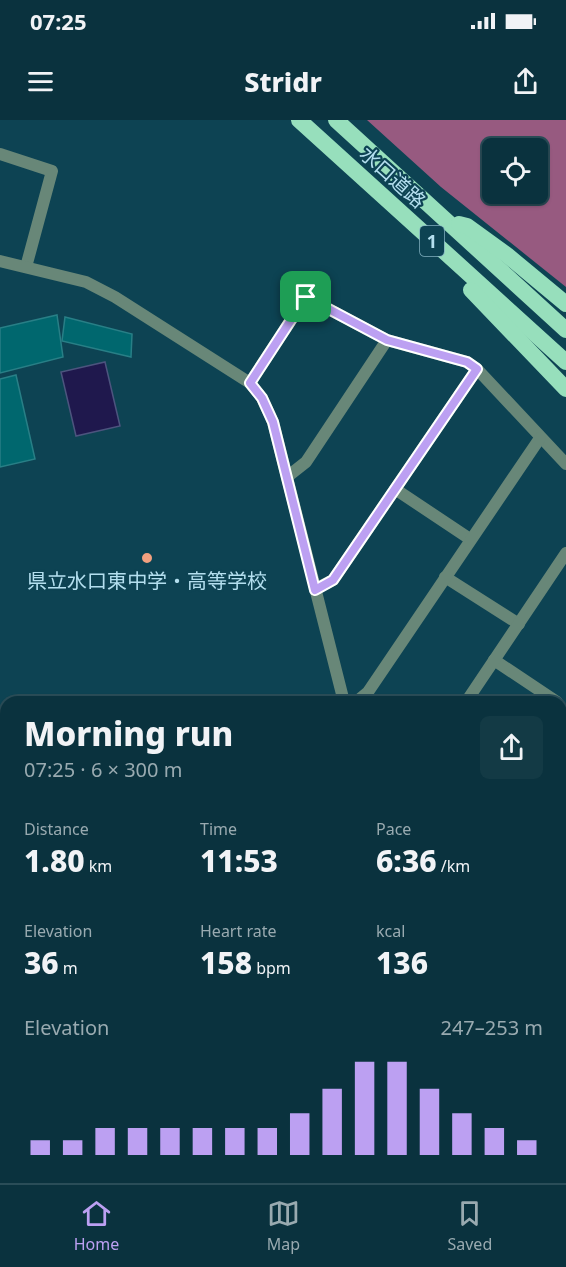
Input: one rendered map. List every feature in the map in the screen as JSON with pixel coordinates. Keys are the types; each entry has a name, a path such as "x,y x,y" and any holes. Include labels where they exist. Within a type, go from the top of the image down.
{"highway":[{"name":"水口道路","path":"299,120 566,362"},
{"name":"水口道路","path":"336,120 566,330"},
{"name":"1","path":"446,221 467,226 507,255 566,304"},
{"name":"1","path":"448,255 451,268 566,389"}],"street":[{"path":"0,153 52,171 26,267"},
{"path":"0,261 86,282 115,297 250,383 262,398 273,422 342,696"},
{"path":"250,383 306,297 387,340 467,362 477,369 566,464"},
{"path":"287,477 306,462 387,340"},
{"path":"315,590 333,580 477,369"},
{"path":"363,696 540,438"},
{"path":"395,489 470,539"},
{"path":"470,696 566,553"},
{"path":"445,577 519,624"},
{"path":"494,660 548,696"}],"shaded area":[{"path":"367,120 566,120 566,287 441,187"},
{"path":"105,362 120,426 76,436 61,372"}],"building":[{"path":"57,315 63,357 0,373 0,328"},
{"path":"65,317 132,334 131,357 62,341"},
{"path":"16,375 35,459 0,467 0,379"}],"place":[{"name":"県立水口東中学・高等学校","path":"147,558"}],"route":[{"path":"306,297 387,340 467,362 477,369 333,580 315,590 273,422 262,398 250,383 306,297"}]}
